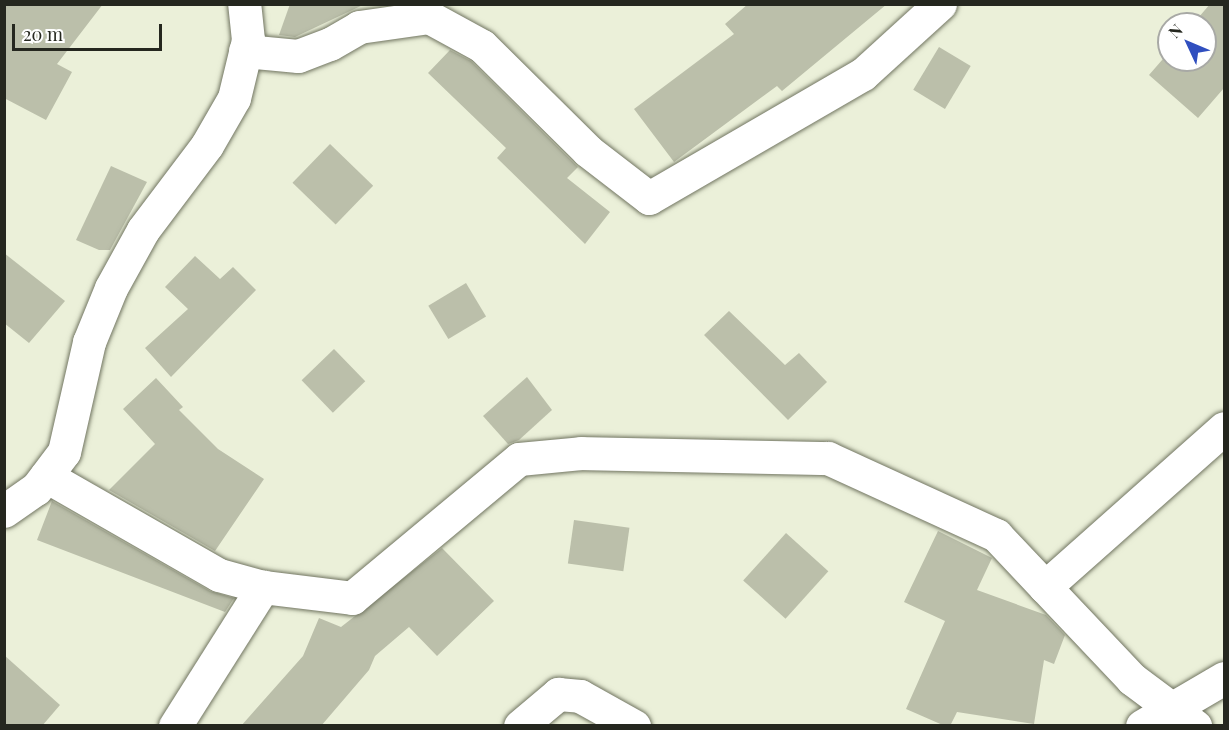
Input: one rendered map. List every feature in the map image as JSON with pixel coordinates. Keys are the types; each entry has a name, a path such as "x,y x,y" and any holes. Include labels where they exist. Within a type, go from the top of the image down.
{"street":[{"path":"4,511 36,489 64,452 89,342 111,288 142,230 207,145 234,98 248,40 244,4"},
{"path":"245,51 298,56 330,44 359,27 429,17 482,46 588,151 649,198 863,74 940,4"},
{"path":"1045,587 1224,428"},
{"path":"46,476 219,575 264,587 352,598 519,459 581,453 828,458 996,535 1132,679 1184,716"},
{"path":"175,726 264,587"},
{"path":"1142,726 1184,716 1224,678"},
{"path":"520,726 558,694 580,696 634,726"}],"building":[{"path":"4,4 103,4 57,64 72,72 46,120 4,98"},
{"path":"290,4 365,4 295,37 279,35"},
{"path":"748,4 887,4 782,91 777,86 674,162 634,109 734,34 725,24"},
{"path":"1210,4 1224,4 1224,88 1198,118 1149,75 1157,66 1157,72 1217,72 1217,12 1203,12"},
{"path":"939,47 971,66 945,109 913,90"},
{"path":"450,50 471,61 578,167 567,178 610,212 585,244 497,158 506,148 428,73"},
{"path":"330,144 373,186 336,225 292,183"},
{"path":"111,166 147,182 110,250 99,250 76,240"},
{"path":"4,253 65,301 29,343 4,323"},
{"path":"195,256 220,279 233,267 256,290 171,377 145,348 188,309 165,287"},
{"path":"466,283 486,316 448,339 428,306"},
{"path":"729,311 785,365 799,353 827,382 788,420 704,335"},
{"path":"334,349 365,381 333,413 302,380"},
{"path":"527,377 552,410 519,440 508,444 483,416"},
{"path":"156,378 183,407 179,410 218,449 264,479 215,551 109,490 155,444 123,409"},
{"path":"52,501 210,591 234,598 225,612 37,540"},
{"path":"574,520 629,528 623,571 568,564"},
{"path":"938,531 992,558 977,590 1046,615 1065,635 1054,664 1044,660 1034,724 957,712 950,726 945,726 906,709 945,621 904,602"},
{"path":"786,533 828,571 786,619 743,581"},
{"path":"442,548 494,601 437,656 409,627 375,656 369,670 321,726 241,726 303,656 319,618 341,627"},
{"path":"4,655 60,705 42,726 4,726"}]}
